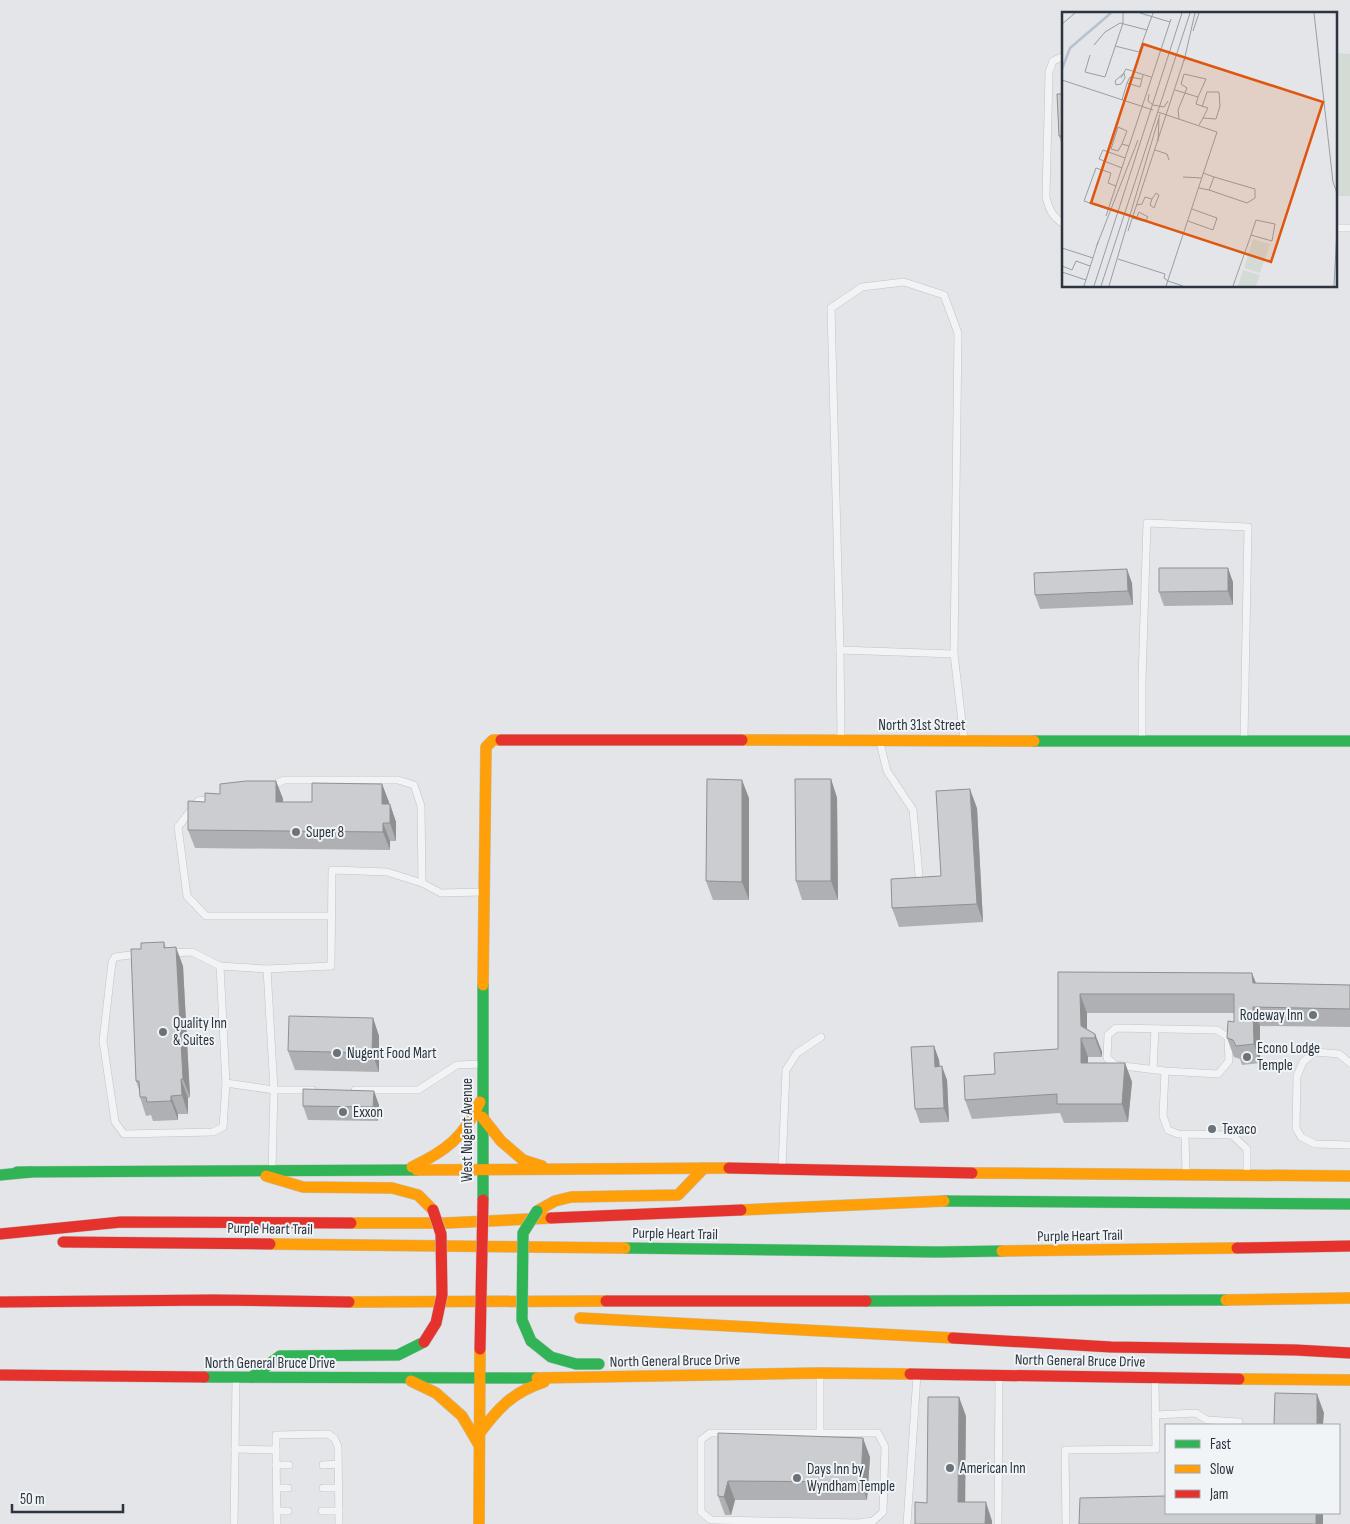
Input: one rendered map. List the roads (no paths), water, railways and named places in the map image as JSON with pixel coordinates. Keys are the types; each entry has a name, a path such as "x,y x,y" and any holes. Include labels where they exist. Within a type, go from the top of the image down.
{"main road":[{"name":"North 31st Street","path":"493,740 1350,741"},
{"name":"West Nugent Avenue","path":"479,1524 483,1200 483,892 486,747 493,740"},
{"path":"406,1170 433,1158 455,1143 472,1122 482,1098"},
{"path":"482,1117 501,1141 523,1160 553,1169"},
{"path":"615,1364 576,1364 551,1357 531,1341 522,1320 523,1232 537,1211 555,1201 571,1197 678,1195 704,1168"},
{"path":"0,1174 248,1170 704,1168 1350,1176"},
{"path":"248,1170 303,1187 392,1188 418,1195 434,1210 441,1234 442,1295 436,1323 424,1342 398,1354 280,1356 252,1378"},
{"path":"0,1234 120,1222 446,1223 962,1200 1350,1204"},
{"name":"Purple Heart Trail","path":"0,1242 938,1252 1350,1246"},
{"path":"284,1302 1225,1300 1350,1298"},
{"path":"0,1302 214,1300 284,1302 493,1314"},
{"path":"513,1315 533,1316"},
{"path":"573,1318 1111,1347 1350,1353"},
{"path":"635,1365 645,1365 662,1376"},
{"name":"North General Bruce Drive","path":"0,1375 480,1379 820,1373 1350,1380"},
{"path":"479,1434 500,1406 528,1386 562,1378"},
{"path":"405,1379 436,1393 462,1416 479,1447"}],"lane":[{"path":"1062,57 1054,61 1049,72 1046,196 1049,209 1056,219 1062,223"},
{"path":"841,740 831,308 862,287 904,282 944,295 958,333 954,654 964,740"},
{"path":"1142,741 1147,523 1248,527 1244,741"},
{"path":"840,650 954,654"},
{"path":"880,740 887,771 913,810 920,886"},
{"path":"258,793 284,780 398,780 414,784 421,806 422,883"},
{"path":"224,798 198,801 178,827 187,896 206,916 332,916"},
{"path":"162,953 192,952 220,966 267,969 330,966 332,870 387,872 422,883 441,893 483,892"},
{"path":"142,954 123,955 116,957 112,962 103,1041 115,1122 124,1134 214,1132 223,1127 226,1083 220,966"},
{"path":"267,969 274,1090 272,1170"},
{"path":"1116,1028 1217,1030 1228,1037 1229,1061 1218,1074 1153,1070 1115,1065 1107,1058 1108,1035 1116,1028"},
{"path":"1153,1070 1156,1029"},
{"path":"782,1170 786,1070 797,1053 821,1037"},
{"path":"1350,1063 1339,1054 1315,1052 1303,1062 1297,1076 1296,1128 1301,1137 1315,1144 1350,1145"},
{"path":"351,1090 418,1090 457,1065 482,1064"},
{"path":"1166,1071 1163,1116 1168,1130 1178,1134 1232,1135 1247,1149 1247,1175"},
{"path":"226,1083 274,1090 322,1090"},
{"path":"1186,1134 1186,1175"},
{"path":"820,1373 820,1433"},
{"path":"907,1524 917,1374"},
{"path":"998,1524 999,1374"},
{"path":"234,1524 236,1377"},
{"path":"1066,1524 1065,1450 1156,1449 1155,1377"},
{"path":"1155,1414 1196,1413 1207,1420 1239,1422"},
{"path":"710,1433 820,1433 878,1433 885,1448 883,1512 873,1521 858,1523 711,1520 701,1512 701,1440 710,1433"},
{"path":"277,1524 276,1435 328,1434 334,1438 338,1446 339,1524"},
{"path":"235,1449 276,1450"},
{"path":"323,1465 338,1464"},
{"path":"276,1465 289,1465"},
{"path":"276,1488 288,1488"},
{"path":"323,1488 338,1488"},
{"path":"276,1511 288,1511"},
{"path":"322,1511 339,1511"}],"place":[{"name":"Super 8","path":"296,832"},
{"name":"Rodeway Inn","path":"1313,1015"},
{"name":"Quality Inn & Suites","path":"163,1032"},
{"name":"Nugent Food Mart","path":"337,1053"},
{"name":"Econo Lodge Temple","path":"1247,1057"},
{"name":"Exxon","path":"343,1112"},
{"name":"Texaco","path":"1212,1129"},
{"name":"American Inn","path":"950,1468"},
{"name":"Days Inn by Wyndham Temple","path":"797,1478"}]}
